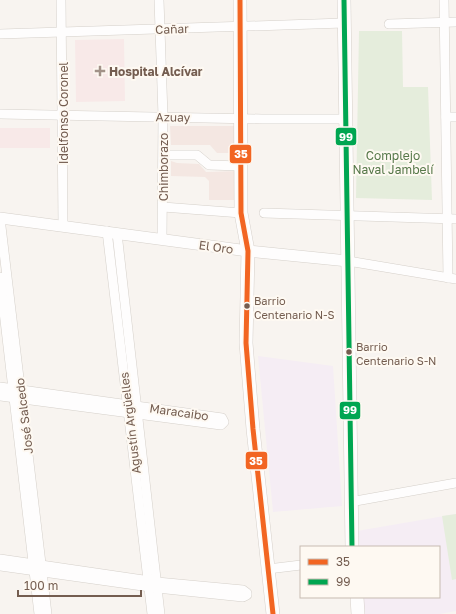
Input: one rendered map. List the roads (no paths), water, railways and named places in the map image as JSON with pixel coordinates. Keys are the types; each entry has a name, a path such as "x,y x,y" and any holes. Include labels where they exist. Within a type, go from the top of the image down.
{"main road":[{"path":"240,0 241,213 248,251 246,343 253,429 272,614"},
{"path":"344,0 348,216 350,502 352,546"},
{"path":"357,598 358,614"}],"street":[{"name":"Idelfonso Coronel","path":"61,0 63,226"},
{"name":"Chimborazo","path":"158,0 164,155 162,239"},
{"path":"444,0 446,117 452,219 452,278"},
{"path":"389,24 456,22"},
{"name":"Cañar","path":"0,34 344,24"},
{"name":"Azuay","path":"0,114 346,119"},
{"path":"446,117 456,117"},
{"path":"164,155 197,155 209,165 241,166"},
{"path":"163,207 241,213"},
{"path":"264,213 452,219"},
{"name":"El Oro","path":"0,218 248,251 348,261 452,278"},
{"name":"José Salcedo","path":"0,218 6,296 17,394 38,568 47,614"},
{"name":"Agustín Argüelles","path":"112,232 153,584 160,614"},
{"name":"José Salcedo","path":"0,277 6,296"},
{"name":"Maracaibo","path":"0,388 17,394 133,410 221,425 224,422 222,418 133,410"},
{"name":"Maracaibo","path":"0,396 17,394"},
{"path":"350,502 456,484"},
{"path":"0,559 38,568"},
{"path":"268,569 300,565"},
{"path":"0,566 38,568 243,597 247,595 246,591 243,590 153,584"},
{"name":"José Salcedo","path":"38,568 39,614"},
{"name":"Agustín Argüelles","path":"152,614 153,584"}],"place":[{"name":"Hospital Alcívar","path":"100,71"},
{"name":"Barrio Centenario N-S","path":"247,306"},
{"name":"Barrio Centenario S-N","path":"349,352"}],"park label":[{"name":"Complejo Naval Jambelí","path":"393,162"}]}
